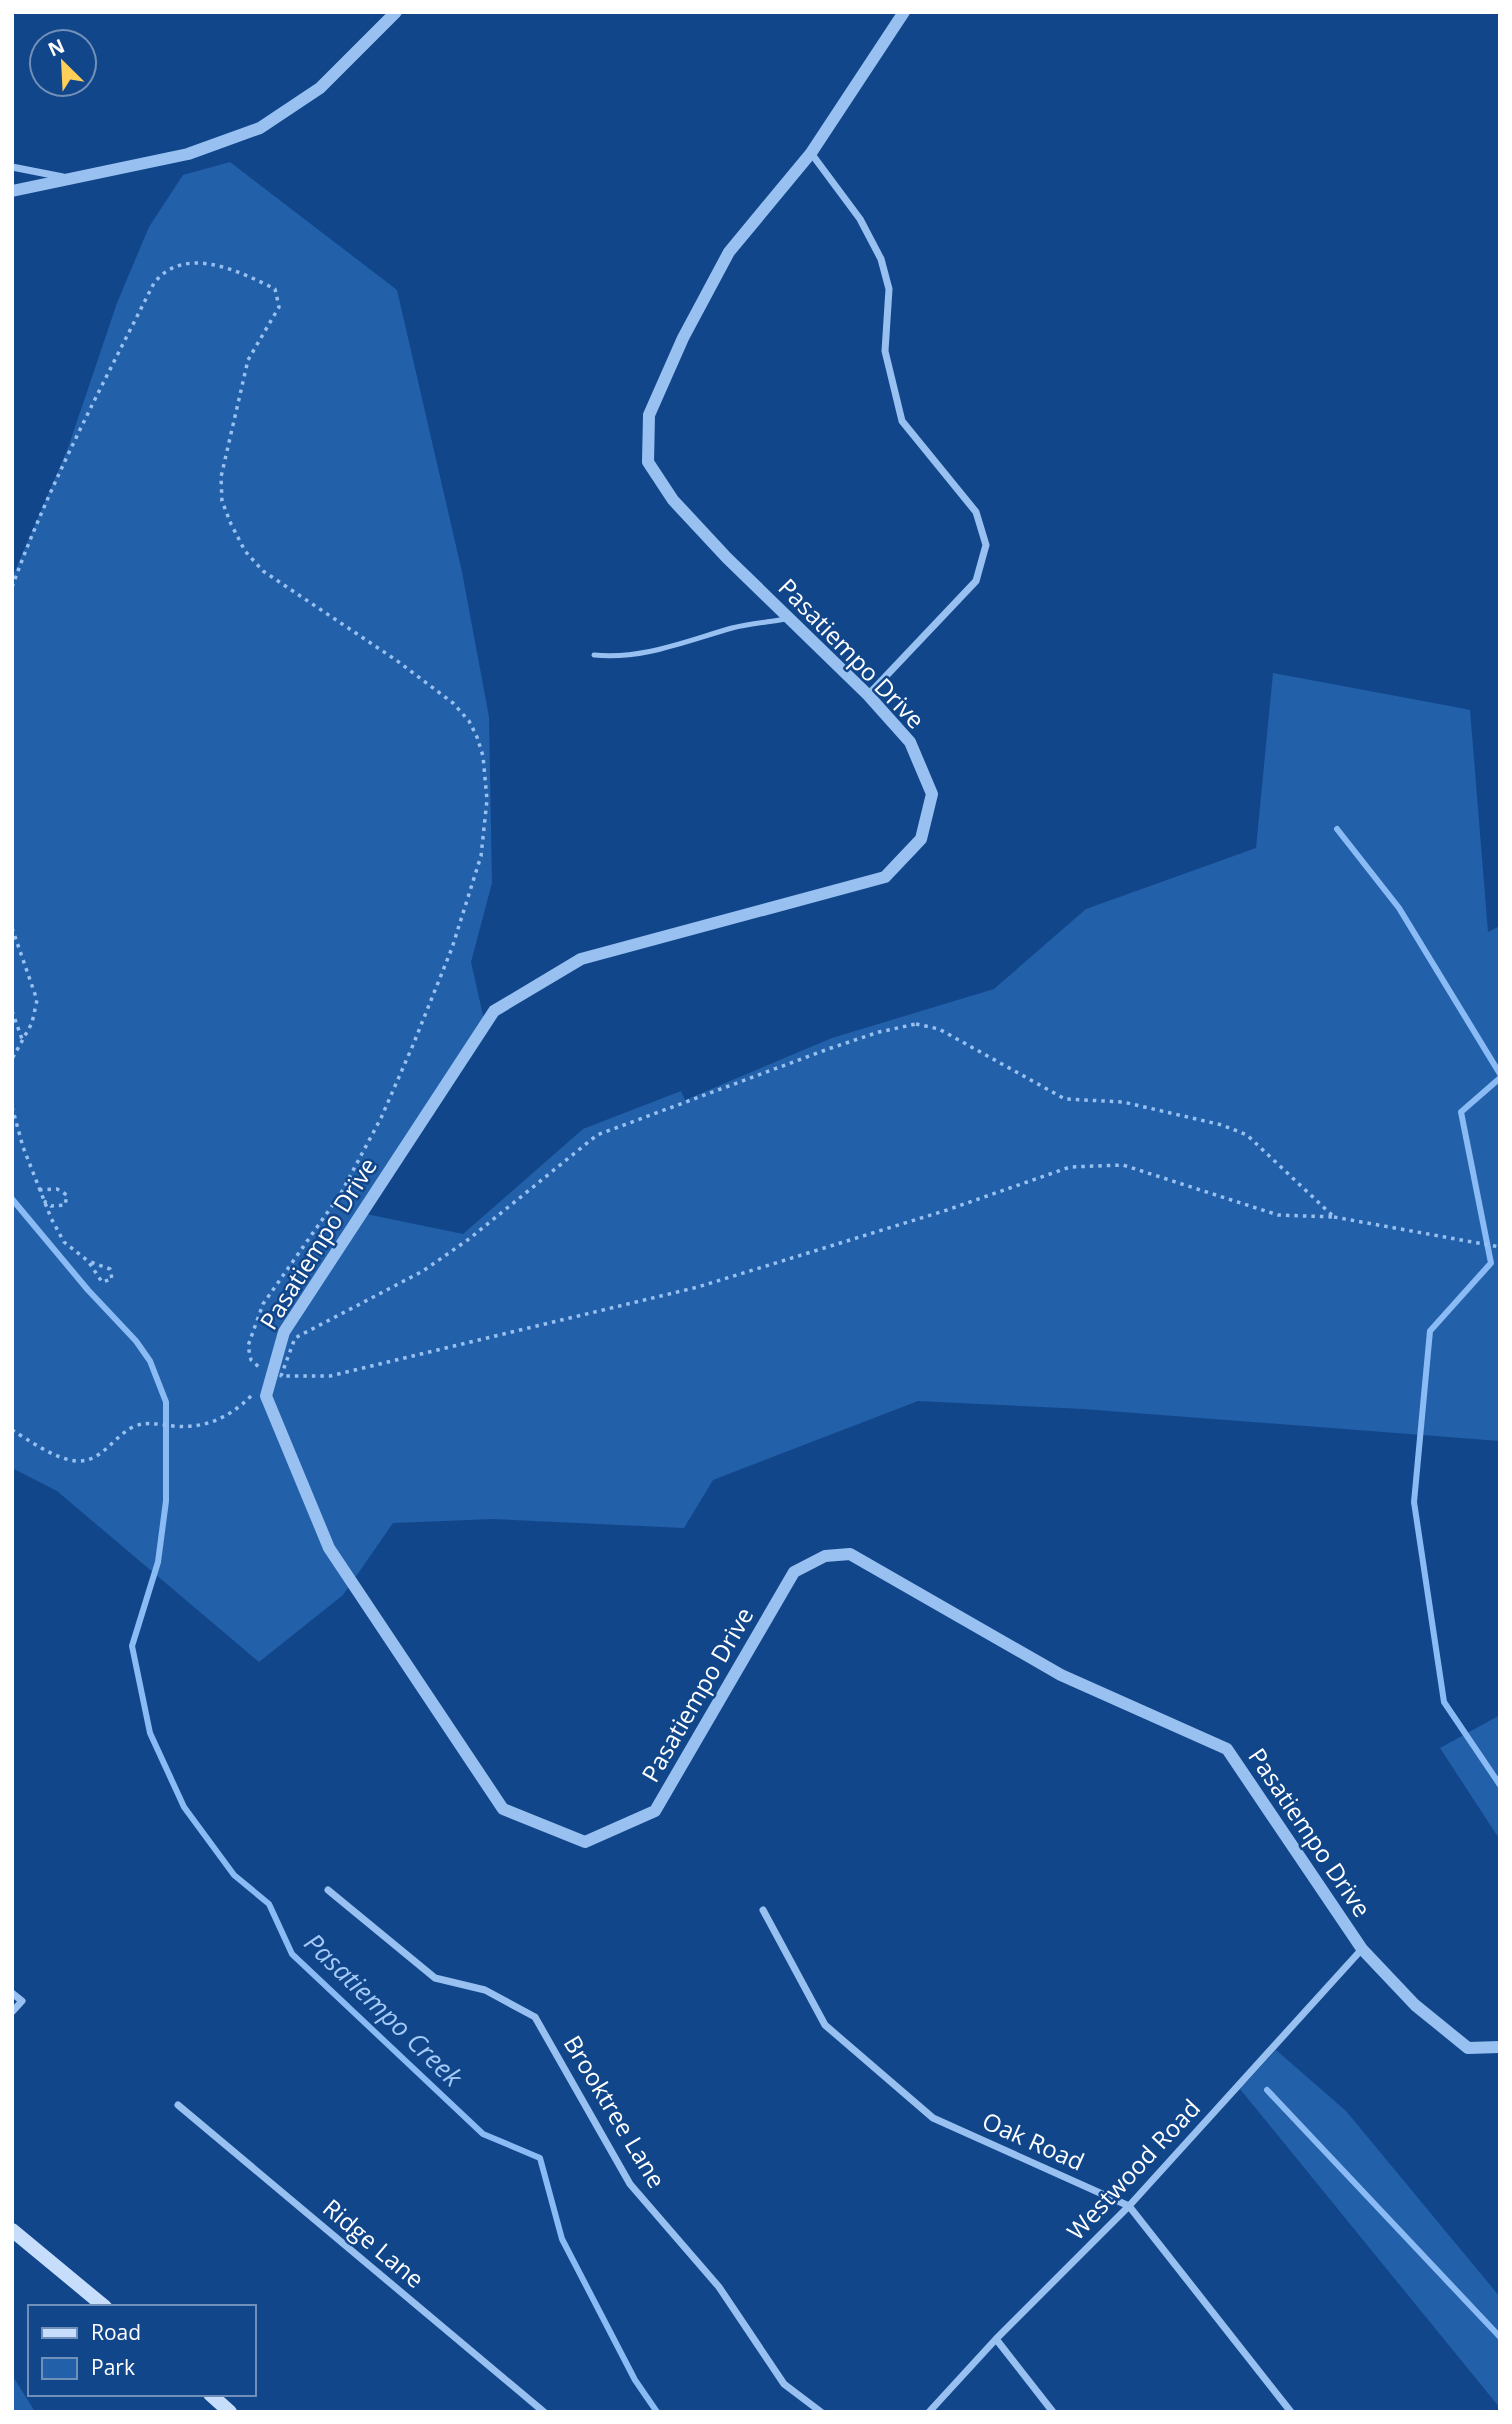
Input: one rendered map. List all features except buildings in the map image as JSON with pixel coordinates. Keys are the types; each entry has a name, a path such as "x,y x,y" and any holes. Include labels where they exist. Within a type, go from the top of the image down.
{"main road":[{"path":"12,2230 103,2305"},
{"path":"212,2396 230,2412"}],"street":[{"path":"12,191 188,154 261,128 320,88 396,12"},
{"name":"Pasatiempo Drive","path":"904,12 811,153 729,252 683,338 649,415 648,462 673,500 868,695 910,742 932,794 921,839 885,877 581,959 494,1011 284,1332 276,1374 266,1396 329,1548 503,1809 585,1842 655,1811 794,1572 825,1556 850,1555 1061,1675 1227,1749 1362,1949 1415,2004 1468,2048 1500,2047"},
{"path":"811,153 860,219 881,259 889,289 885,351 902,421 976,512 986,545 976,581 868,695"},
{"path":"12,167 74,179"},
{"name":"Brooktree Lane","path":"328,1890 435,1978 485,1990 535,2017 630,2184 719,2287 784,2384 821,2412"},
{"name":"Oak Road","path":"763,1910 825,2025 933,2118 1129,2206 1291,2412"},
{"name":"Westwood Road","path":"929,2412 996,2339 1129,2206 1362,1949"},
{"path":"12,1993 22,2001 12,2012"},
{"name":"Ridge Lane","path":"178,2105 544,2412"},
{"path":"996,2339 1053,2412"}],"lane":[{"path":"594,655 618,657 679,645 735,628 789,618"}],"path":[{"path":"12,587 25,550 99,390 154,283 165,270 184,263 204,263 242,272 275,289 279,307 248,360 221,477 222,501 231,524 244,551 263,571 396,660 453,703 469,721 477,737 483,756 487,800 481,856 452,948 414,1045 381,1118 341,1193 263,1304 248,1346 251,1360 276,1374 330,1376 698,1287 947,1210 1070,1167 1123,1164 1278,1215 1334,1217 1500,1247"},
{"path":"12,928 37,1000 32,1023 12,1059"},
{"path":"12,1011 23,1041"},
{"path":"276,1374 295,1338 423,1271 469,1239 597,1135 831,1048 879,1032 916,1024 939,1029 1065,1099 1123,1102 1222,1125 1247,1135 1334,1217"},
{"path":"12,1107 39,1189 64,1242 88,1261 102,1282 112,1279 110,1269 88,1261"},
{"path":"39,1189 57,1189 67,1195 65,1205 51,1206 44,1201"},
{"path":"12,1430 66,1459 78,1461 91,1459 135,1426 152,1422 194,1426 212,1423 249,1398"}],"green space":[{"path":"230,162 397,290 462,572 489,717 492,883 471,962 487,1033 469,1053 366,1214 463,1234 583,1129 681,1091 685,1100 832,1038 994,989 1086,909 1256,848 1273,673 1470,710 1488,932 1500,926 1500,1441 1083,1409 918,1401 713,1480 684,1528 493,1519 393,1523 343,1595 259,1662 57,1491 12,1468 12,578 68,448 117,303 149,227 183,175"},
{"path":"1500,1715 1500,1840 1440,1748"},
{"path":"1276,2050 1346,2111 1500,2297 1500,2408 1240,2089"},
{"path":"12,2375 34,2410 33,2412 12,2412"}],"waterway":[{"path":"1337,829 1399,908 1500,1074"},
{"path":"1500,1078 1461,1112 1491,1263 1430,1331 1414,1502 1444,1702 1500,1785"},
{"name":"Pasatiempo Creek","path":"12,1199 88,1290 136,1341 150,1361 166,1402 166,1501 158,1562 132,1646 150,1733 184,1807 234,1875 269,1904 292,1954 483,2134 540,2158 562,2239 635,2380 657,2412"},
{"path":"1267,2090 1500,2337"}]}
